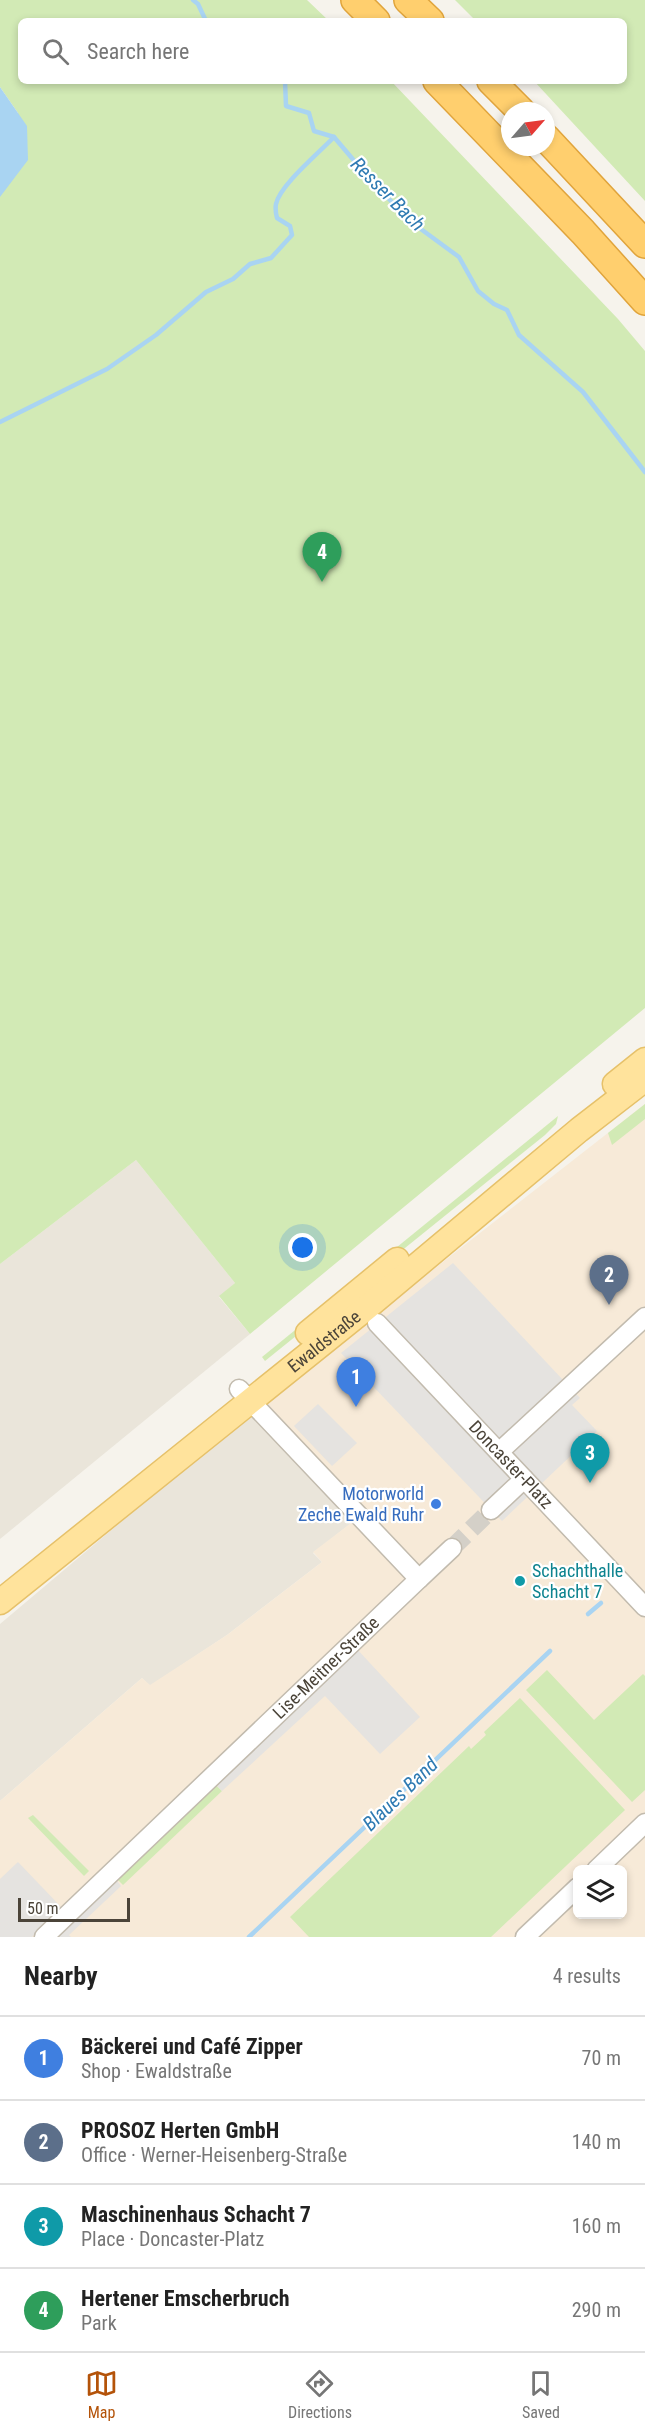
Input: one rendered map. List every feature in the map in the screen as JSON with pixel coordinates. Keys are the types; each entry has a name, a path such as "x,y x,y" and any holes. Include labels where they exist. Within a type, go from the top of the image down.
{"highway":[{"path":"355,0 373,18"},
{"path":"408,0 427,18"},
{"path":"440,84 583,232 645,301"},
{"path":"494,84 512,102"},
{"path":"555,148 645,243"}],"main road":[{"name":"Ewaldstraße","path":"0,1602 645,1060"},
{"name":"Ewaldstraße","path":"0,1582 244,1395 364,1309 579,1130 645,1080"}],"street":[{"path":"499,1452 645,1317"},
{"name":"Doncaster-Platz","path":"377,1323 645,1608"},
{"path":"244,1395 419,1579"},
{"path":"491,1510 524,1479"},
{"name":"Lise-Meitner-Straße","path":"44,1937 452,1548"},
{"path":"600,1865 645,1822"},
{"path":"525,1937 573,1892"}],"shaded area":[{"path":"645,1104 645,1937 0,1937 0,1801 142,1678 150,1685 227,1635 322,1562 313,1552 359,1517 256,1408"},
{"path":"136,1160 235,1283 219,1297 250,1334 0,1539 0,1264"},
{"path":"453,1263 580,1398 572,1405 597,1431 502,1521 341,1353"},
{"path":"318,1404 357,1443 332,1466 294,1426"},
{"path":"256,1408 359,1517 313,1553 322,1562 227,1635 150,1686 142,1678 0,1801 0,1624"},
{"path":"356,1648 420,1717 380,1754 325,1696 222,1791 214,1783"},
{"path":"18,1862 62,1908 32,1937 0,1937 0,1879"},
{"path":"114,1877 121,1886 69,1935 71,1937 51,1937"}],"green space":[{"path":"0,0 307,0 326,18 18,18 18,84 394,84 618,319 645,351 645,1008 250,1334 219,1296 235,1283 136,1160 0,1264 0,133 18,113 0,87"},
{"path":"455,0 645,0 645,201 537,84 627,84 627,18 473,18"},
{"path":"645,1104 645,1119 612,1145 608,1133"},
{"path":"558,1116 556,1124 545,1135 265,1361 262,1357"},
{"path":"547,1670 594,1720 643,1674 645,1676 645,1790 632,1802 526,1690"},
{"path":"520,1698 625,1810 491,1937 309,1937 290,1917 469,1746 471,1749 486,1735 484,1732"},
{"path":"214,1783 222,1791 123,1885 115,1877"},
{"path":"33,1815 89,1871 84,1876 28,1818"}],"water":[{"path":"0,87 27,126 28,160 0,197"}],"waterway":[{"name":"Resser Bach","path":"193,0 198,4 205,18"},
{"name":"Resser Bach","path":"285,84 286,106 309,113 314,131 334,137 373,183 414,224 459,257 478,291 494,304 507,310 519,335 583,392 645,472"},
{"path":"0,422 107,369 156,335 206,292 233,279 250,264 271,258 292,235 290,226 277,218 276,206 279,196 292,179 334,137"},
{"name":"Blaues Band","path":"588,1614 601,1603"},
{"name":"Blaues Band","path":"249,1937 550,1651"}],"tunnel":[{"path":"452,1548 491,1510"}],"place":[{"name":"Hertener Emscherbruch","path":"322,582"},
{"name":"PROSOZ Herten GmbH","path":"609,1305"},
{"name":"Bäckerei und Café Zipper","path":"356,1407"},
{"name":"Maschinenhaus Schacht 7","path":"590,1483"},
{"name":"Motorworld Zeche Ewald Ruhr","path":"436,1504"},
{"name":"Schachthalle Schacht 7","path":"520,1581"}]}
